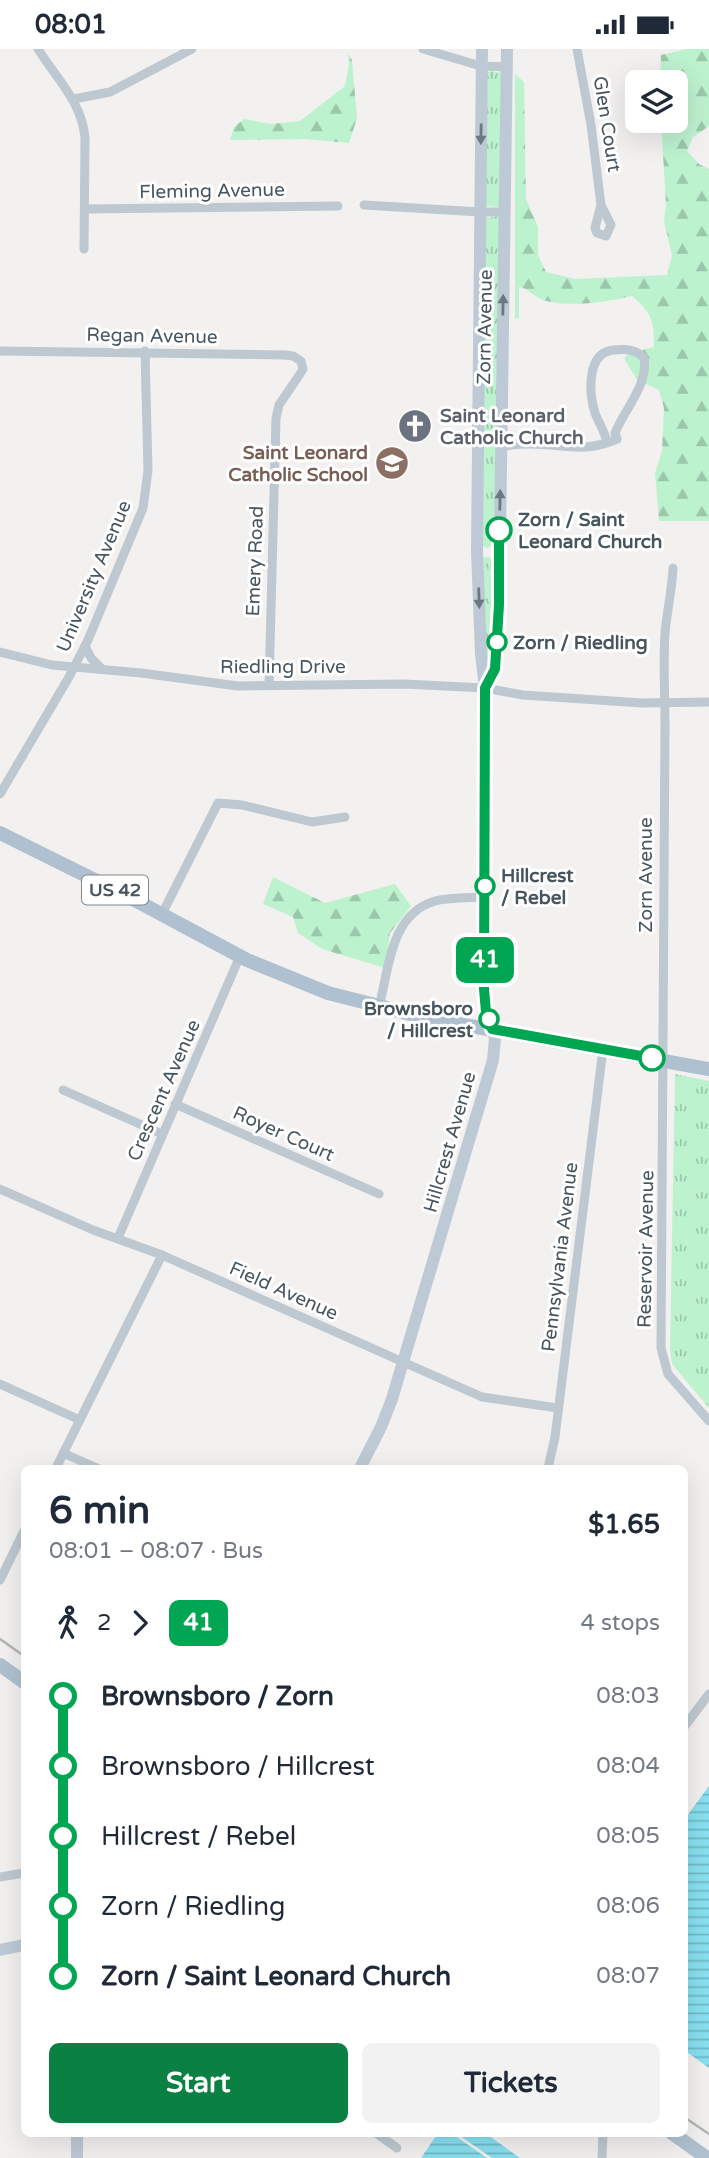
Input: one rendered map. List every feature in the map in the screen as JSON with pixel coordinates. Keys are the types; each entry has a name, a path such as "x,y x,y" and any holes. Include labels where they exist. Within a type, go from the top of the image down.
{"main road":[{"name":"Zorn Avenue","path":"482,49 477,551 485,688"},
{"name":"Zorn Avenue","path":"485,688 495,669 499,605 507,49"},
{"name":"Hillcrest Avenue","path":"362,1465 381,1427 403,1361 493,1061 495,1047 486,1012 484,989 485,688"},
{"name":"US 42","path":"0,833 162,913 240,956 328,993 379,1007 709,1069"},
{"path":"0,1665 21,1680"},
{"path":"0,1950 21,1946"},
{"path":"77,2137 77,2158"},
{"path":"678,2137 707,2158"}],"street":[{"path":"38,49 74,99 84,131 84,249"},
{"path":"74,99 110,92 192,49"},
{"path":"423,49 481,66 507,67"},
{"name":"Glen Court","path":"577,49 591,125 601,205"},
{"path":"364,205 505,212"},
{"name":"Fleming Avenue","path":"86,209 338,206"},
{"name":"Regan Avenue","path":"0,351 285,355 301,361"},
{"name":"University Avenue","path":"0,794 85,646 143,508 148,471 145,351"},
{"path":"502,446 530,444 588,448 607,443 617,439 617,427 645,371 644,358 635,351 606,351 597,356 594,364 591,391 596,417 605,430 607,443"},
{"name":"Emery Road","path":"269,685 276,418 279,405 303,369 301,361"},
{"name":"Zorn Avenue","path":"663,1060 663,689 665,638 673,568"},
{"path":"85,646 91,658 103,669"},
{"name":"Riedling Drive","path":"0,652 52,665 238,686 404,684 485,688"},
{"path":"485,688 523,695 665,703 709,702"},
{"path":"162,913 218,803 242,805 312,822 345,817"},
{"path":"379,1007 394,943 402,925 411,914 436,901 485,897"},
{"name":"Crescent Avenue","path":"118,1238 240,956"},
{"name":"Pennsylvania Avenue","path":"548,1465 603,1049"},
{"name":"Reservoir Avenue","path":"663,1060 661,1348 668,1374 709,1421"},
{"path":"63,1090 162,1134"},
{"name":"Royer Court","path":"175,1104 379,1194"},
{"name":"Field Avenue","path":"0,1189 93,1230 162,1255 482,1397 558,1408"},
{"path":"57,1465 162,1255"},
{"path":"0,1384 80,1420"},
{"path":"63,1453 90,1465"},
{"path":"0,1580 21,1537"},
{"path":"688,1722 709,1694"},
{"path":"0,1877 21,1874"},
{"path":"382,2137 397,2148"},
{"path":"602,2158 603,2137"}],"green space":[{"path":"687,49 709,49 709,126 693,137 687,151 699,164 709,169 709,521 659,521 655,473 662,451 664,408 659,390 637,380 624,358 630,353 654,347 652,324 644,307 632,296 599,302 564,304 543,300 519,287 519,318 515,319 515,74 524,82 526,199 538,227 538,255 546,272 575,279 667,275 672,256 664,221 666,204 662,133 688,133 688,70 660,70 661,55"},
{"path":"348,53 352,60 357,118 349,143 304,139 230,140 234,127 244,119 271,124 300,121 345,86"},
{"path":"487,72 502,73 498,207 486,206"},
{"path":"496,216 500,218 496,544 487,548 482,545 485,219"},
{"path":"483,558 494,558 491,667 487,671"},
{"path":"273,877 325,903 395,884 411,906 390,933 385,968 322,949 298,933 293,917 263,904"},
{"path":"675,1074 709,1081 709,1408 672,1364 670,1349"}],"water":[{"path":"709,1786 709,2068 688,2053 688,1815"},
{"path":"435,2137 457,2137 487,2158 421,2158"},
{"path":"462,2137 491,2137 520,2158 492,2158"}],"railway":[{"path":"0,1639 21,1654"},
{"path":"688,2120 709,2134"}],"bus line":[{"name":"41","path":"499,530 499,605 495,669 485,688 486,1012 492,1029 652,1058"}],"place":[{"name":"Saint Leonard Catholic Church","path":"415,426"},
{"name":"Saint Leonard Catholic School","path":"392,463"},
{"name":"Zorn / Saint Leonard Church","path":"499,530"},
{"name":"Zorn / Riedling","path":"497,642"},
{"name":"Hillcrest / Rebel","path":"485,886"},
{"name":"Brownsboro / Hillcrest","path":"489,1019"}]}
